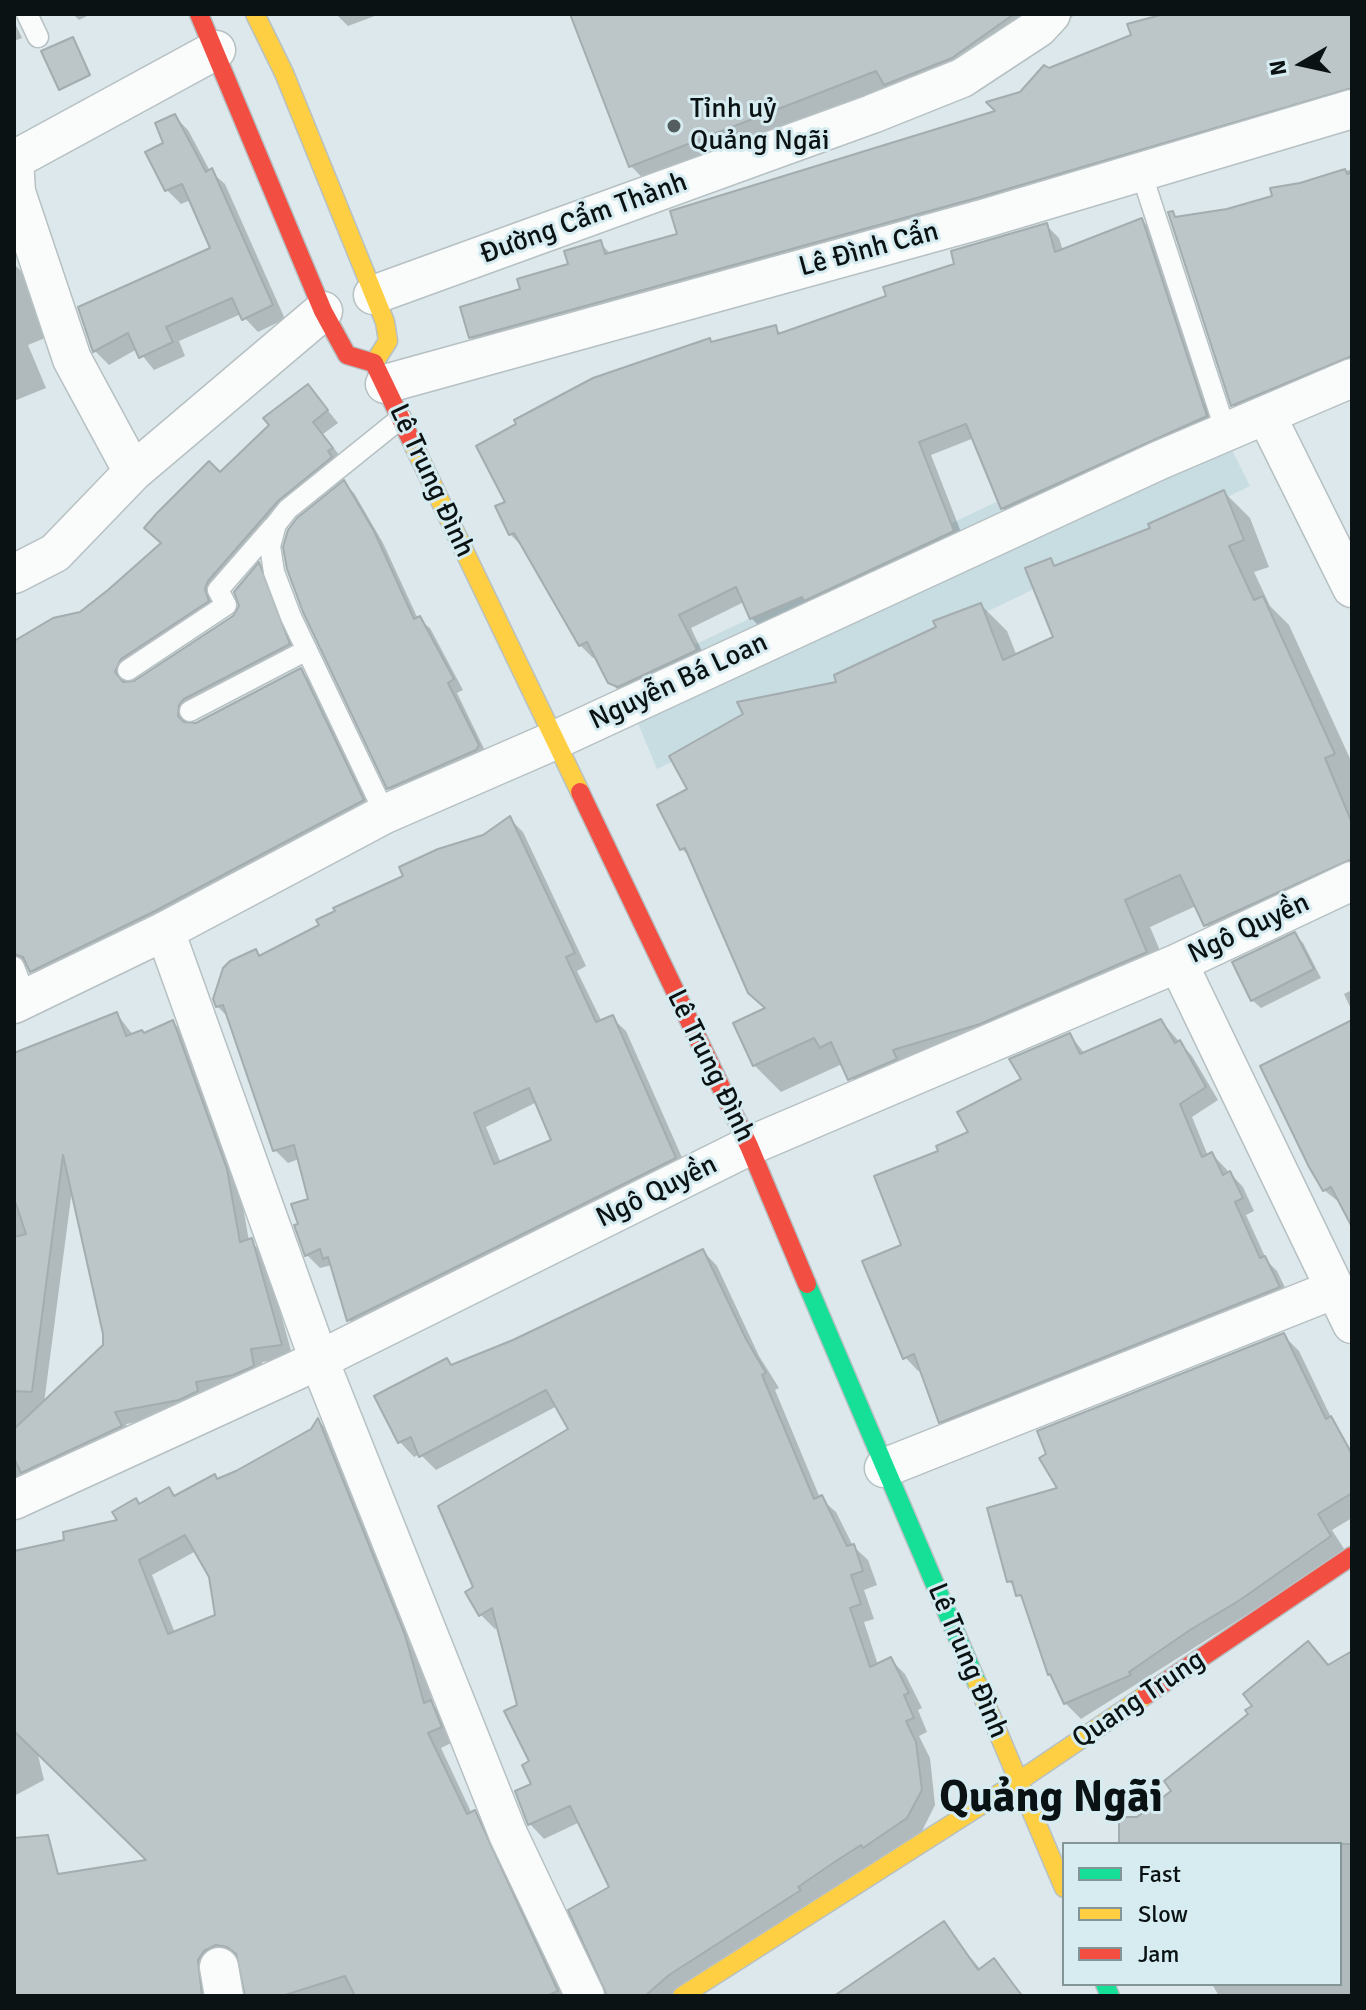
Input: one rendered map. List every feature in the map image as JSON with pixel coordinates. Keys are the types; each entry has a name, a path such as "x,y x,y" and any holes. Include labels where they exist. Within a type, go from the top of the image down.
{"main road":[{"path":"199,14 242,94 323,311 347,355 387,388"},
{"path":"255,14 278,76 385,322 388,341 387,388"},
{"name":"Lê Trung Đình","path":"387,388 749,1146 1062,1883"},
{"name":"Quang Trung","path":"682,1996 1019,1781 1352,1556"}],"street":[{"name":"Đường Cẩm Thành","path":"373,295 872,114 962,78 1038,28 1051,14"},
{"path":"133,472 72,359 16,192 14,160 216,50"},
{"name":"Lê Đình Cẩn","path":"387,388 1352,109"},
{"path":"14,574 55,553 133,472 323,311"},
{"name":"Nguyễn Bá Loan","path":"18,990 165,931 385,814 553,741 1226,432 1352,378"},
{"path":"1266,415 1352,588"},
{"name":"Ngô Quyền","path":"14,1500 319,1360 749,1146 1178,963 1352,881"},
{"path":"165,931 319,1360 508,1834 585,1996"},
{"path":"1178,963 1352,1324"},
{"path":"884,1468 1335,1289"}],"lane":[{"path":"27,14 38,37"},
{"path":"1141,172 1226,432"},
{"path":"128,670 226,605 218,590 319,481 387,388"},
{"path":"276,524 270,546 280,591 385,814"},
{"path":"190,711 307,650"}],"shaded area":[{"path":"1208,402 1250,486 657,769 620,680"}],"building":[{"name":"Tỉnh uỷ Quảng Ngãi","path":"570,14 1014,14 952,58 884,85 876,71 629,167"},
{"path":"1164,14 1352,14 1352,88 980,197 469,338 460,307 520,289 517,279 568,264 564,251 601,240 605,254 677,234 670,211 995,111 986,102 1020,92 1044,65 1049,68 1131,35 1127,24"},
{"path":"73,37 90,75 59,90 41,51"},
{"path":"175,114 206,172 212,168 273,305 242,320 232,298 166,327 173,342 139,358 128,333 93,352 78,307 210,248 182,184 165,191 145,152 163,143 155,123"},
{"path":"1345,169 1347,174 1352,172 1352,356 1231,406 1168,212 1173,211 1175,217 1227,209 1272,196 1270,188 1300,183"},
{"path":"1142,218 1207,416 1001,509 966,424 919,442 954,531 804,601 802,597 750,619 736,587 679,615 697,650 618,687 608,683 587,642 579,646 514,533 509,535 495,506 505,502 476,446 516,424 514,420 593,378 710,338 711,342 776,325 778,334 886,296 883,287 954,264 951,251 1047,223 1055,252"},
{"path":"308,384 328,410 313,422 333,448 328,451 332,457 278,501 208,581 205,589 209,601 121,659 115,672 123,682 134,681 233,616 239,606 234,592 259,562 290,644 184,699 179,705 178,716 184,722 196,723 301,668 364,800 155,911 30,972 23,957 14,954 14,641 53,618 80,612 108,590 161,543 144,528 157,513 209,461 220,472 269,425 263,418"},
{"path":"344,480 374,531 414,619 420,616 454,679 448,683 479,745 476,750 387,789 303,612 287,569 283,547 288,530 297,518"},
{"path":"1224,490 1244,540 1229,546 1254,600 1263,596 1335,754 1325,758 1352,823 1352,859 1204,926 1180,875 1125,900 1147,952 980,1024 893,1050 897,1059 848,1080 831,1042 820,1048 814,1038 753,1066 733,1023 765,1008 748,993 685,848 680,850 657,805 687,789 669,756 743,714 737,702 836,682 834,675 936,627 933,621 981,603 1003,660 1053,637 1025,568 1051,558 1054,566 1150,528 1148,524"},
{"path":"510,816 575,953 566,957 596,1022 613,1015 676,1158 347,1321 328,1257 323,1259 320,1249 305,1256 294,1225 298,1224 291,1204 308,1199 294,1145 273,1151 223,1005 216,1007 213,999 223,968 230,961 256,949 259,956 319,925 316,920 335,911 333,908 403,876 399,867 438,849 483,835","holes":["529,1088 551,1140 494,1164 474,1113"]},
{"path":"1295,932 1314,969 1251,1001 1232,962"},
{"path":"117,1012 126,1036 142,1030 144,1033 173,1020 227,1169 240,1242 252,1238 282,1345 251,1349 254,1366 233,1375 196,1382 198,1391 179,1400 115,1412 122,1426 21,1473 14,1458 14,1429 103,1345 103,1334 63,1155 32,1392 14,1391 14,1237 26,1234 14,1198 14,1053"},
{"path":"1161,1019 1175,1043 1180,1040 1206,1087 1180,1104 1202,1157 1212,1152 1223,1175 1230,1171 1243,1198 1235,1202 1260,1258 1265,1256 1280,1287 939,1423 914,1354 903,1359 862,1261 901,1245 874,1176 938,1151 936,1146 968,1132 957,1112 1021,1079 1009,1059 1070,1033 1080,1054"},
{"path":"1352,1020 1352,1227 1331,1187 1323,1191 1309,1167 1260,1066"},
{"path":"703,1249 746,1339 766,1373 762,1375 814,1499 822,1495 847,1546 854,1544 863,1571 851,1575 861,1604 850,1608 870,1667 891,1657 909,1693 904,1695 914,1718 906,1721 916,1742 922,1790 907,1818 863,1848 861,1845 836,1861 798,1887 801,1890 669,1975 645,1996 607,1996 568,1910 609,1887 570,1806 528,1825 515,1791 531,1784 522,1765 529,1761 504,1711 517,1705 492,1608 479,1616 465,1592 473,1587 438,1506 568,1429 546,1390 419,1457 411,1437 398,1443 374,1396 447,1358 451,1365 513,1340"},
{"path":"1284,1333 1326,1419 1331,1416 1352,1454 1352,1493 1318,1514 1331,1536 1129,1672 1131,1675 1064,1704 1048,1675 1021,1595 1016,1596 1012,1581 1007,1582 987,1508 1057,1488 1039,1458 1046,1454 1037,1431"},
{"path":"318,1418 405,1635 424,1703 431,1700 442,1727 428,1733 467,1814 475,1810 558,1991 547,1996 355,1996 345,1976 282,1996 245,1996 236,1954 227,1947 216,1945 204,1951 198,1960 202,1996 14,1996 14,1838 48,1835 58,1874 146,1860 14,1731 14,1551 64,1540 63,1532 117,1520 112,1512 136,1498 139,1504 169,1487 174,1496 215,1474 217,1479 311,1429","holes":["185,1535 209,1577 215,1615 168,1634 139,1560"]},
{"path":"1308,1641 1328,1665 1352,1651 1352,1844 1119,1842 1119,1817 1137,1817 1171,1791 1164,1781 1248,1714 1245,1710 1252,1706 1243,1694"},
{"path":"944,1921 978,1970 994,1958 1022,1996 834,1996"}],"traffic: fast":[{"path":"807,1284 977,1683"},
{"path":"1106,1986 1110,1996"}],"traffic: slow":[{"path":"255,14 284,73 385,322 388,341 374,363"},
{"path":"411,440 580,792"},
{"path":"977,1683 1062,1883"},
{"path":"682,1996 1019,1781 1146,1695"}],"traffic: jam":[{"path":"199,14 323,311 347,355 374,363 411,440"},
{"path":"580,792 749,1146 807,1284"},
{"path":"1146,1695 1352,1556"}],"place":[{"name":"Tỉnh uỷ Quảng Ngãi","path":"674,126"}],"district":[{"name":"Quảng Ngãi","path":"1051,1799"}]}
